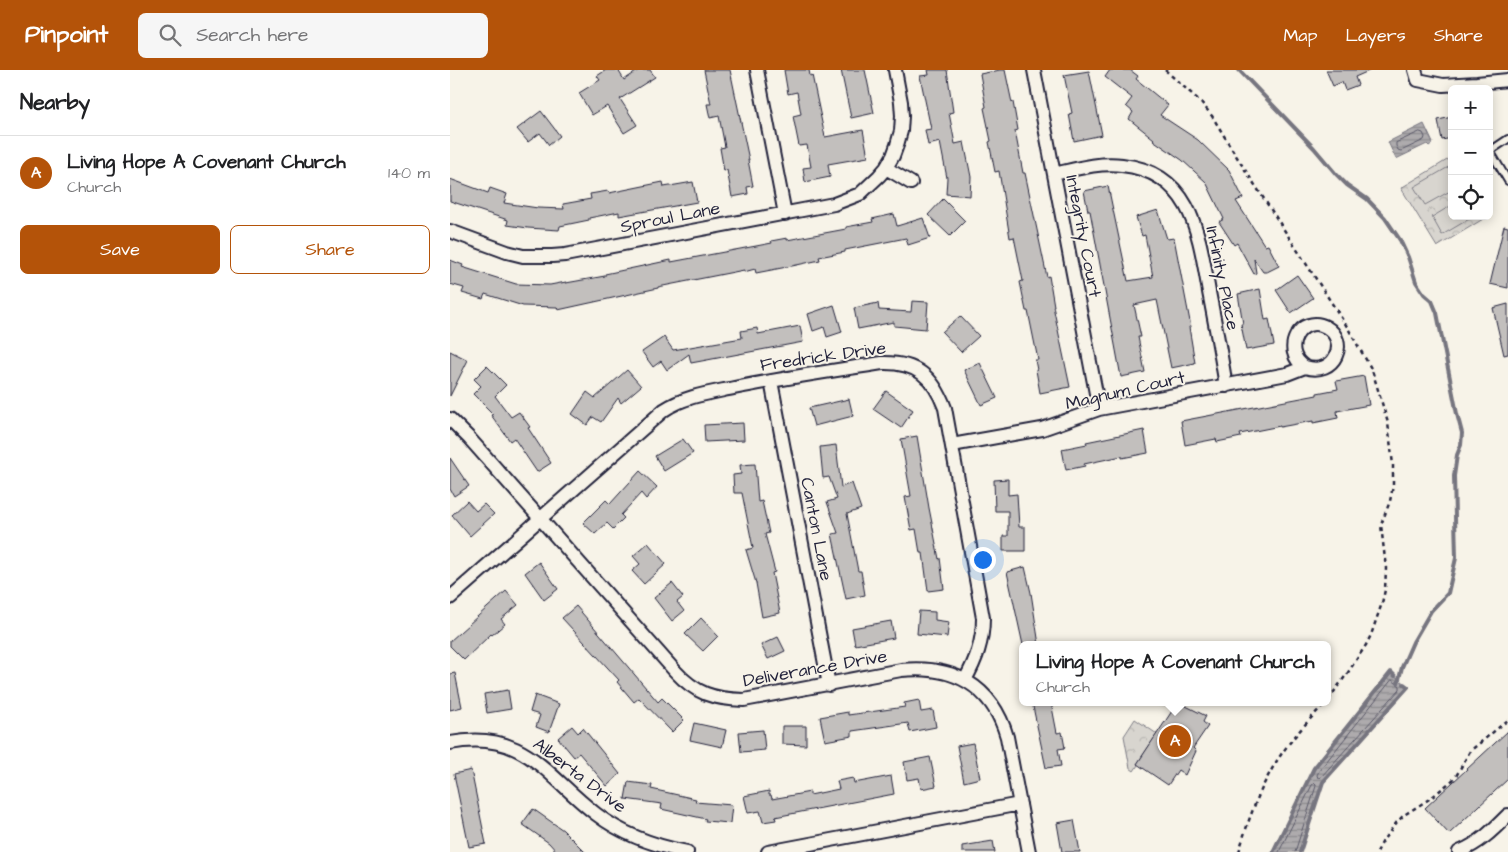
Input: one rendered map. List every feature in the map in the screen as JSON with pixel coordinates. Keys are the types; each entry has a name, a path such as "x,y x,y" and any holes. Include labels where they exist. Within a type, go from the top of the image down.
{"street":[{"path":"757,70 785,214"},
{"name":"Sproul Lane","path":"450,231 507,252 537,257 565,255 785,214 850,199 870,186 886,168 893,156 901,131 901,102 895,70"},
{"name":"Integrity Court","path":"1034,70 1099,409"},
{"path":"1416,75 1444,85 1507,84"},
{"name":"Infinity Place","path":"1054,174 1094,165 1123,165 1152,174 1164,181 1183,201 1191,214 1201,246 1226,386"},
{"path":"886,168 912,183"},
{"name":"Fredrick Drive","path":"450,598 664,410 674,404 694,397 771,381 882,363 894,363 906,365 925,375 933,384 945,408 983,618 980,646 965,680"},
{"name":"Magnum Court","path":"952,444 1042,429 1099,409 1287,374 1305,367"},
{"name":"Canton Lane","path":"771,381 829,685"},
{"name":"Deliverance Drive","path":"450,419 469,438 675,671 687,684 700,691 715,696 744,700 901,670 915,669 952,674 965,680 988,699 1003,722 1029,852"},
{"name":"Alberta Drive","path":"450,743 487,740 514,748 542,766 609,823 648,842 687,852"},
{"path":"768,852 1020,804"},
{"path":"1459,852 1486,837 1508,815"}],"lane":[{"path":"1508,139 1490,151 1508,181"}],"path":[{"path":"1239,852 1246,829 1266,780 1279,758 1323,706"},
{"path":"1377,852 1389,832 1404,815 1431,798 1455,778 1470,751 1508,720"}],"green space":[{"path":"1448,159 1448,220 1481,220 1437,247 1401,188"},
{"path":"1448,167 1448,192 1425,205 1414,187"},
{"path":"1448,207 1448,220 1467,220 1442,235 1432,217"},
{"path":"1135,719 1157,734 1134,771 1130,768 1124,736"}],"water":[{"path":"1424,124 1433,143 1396,159 1388,142"},
{"path":"1391,672 1408,687 1323,782 1300,852 1273,852 1314,768"}],"building":[{"path":"606,70 618,70 624,80 639,70 650,70 655,77 620,99 637,125 624,133 607,106 592,115 579,93 600,80 597,76"},
{"path":"704,70 730,70 753,186 747,187 748,194 732,197 727,170 724,171 720,148 725,147 719,116 710,118 707,104 711,104"},
{"path":"784,70 809,70 810,76 812,75 825,137 863,130 868,157 828,164 830,177 805,182 803,168 811,167 807,145 799,146 793,116 801,114 797,92 788,94"},
{"path":"841,70 865,70 874,113 851,118"},
{"path":"928,70 947,70 953,112 949,113 955,144 964,142 971,177 970,196 946,194 947,178 940,142 928,145 925,130 931,129 920,76 929,75"},
{"path":"1005,70 1013,102 1018,130 1015,131 1023,173 1025,173 1047,277 1049,276 1053,306 1070,387 1040,393 1035,360 1038,360 1020,282 1023,281 1014,237 1010,238 999,171 995,172 984,108 986,107 980,74"},
{"path":"1110,70 1130,70 1138,76 1136,79 1168,105 1160,115 1198,140 1229,170 1243,198 1236,201 1265,246 1268,245 1279,266 1263,272 1254,259 1256,273 1254,274 1237,243 1234,245 1219,222 1224,219 1206,182 1182,160 1153,140 1129,119 1133,112 1126,106 1132,98 1105,77"},
{"path":"1326,70 1371,70 1355,77 1358,85 1345,90 1342,82 1333,86"},
{"path":"1089,71 1102,135 1074,141 1069,114 1072,113 1064,75"},
{"path":"541,111 560,136 549,145 540,133 528,142 517,129"},
{"path":"1448,118 1448,139 1442,140 1438,120"},
{"path":"450,179 488,193 490,188 507,194 504,203 538,208 564,209 563,204 591,199 590,194 608,191 609,193 663,182 664,187 693,182 697,202 619,216 619,212 589,218 589,220 560,226 559,230 528,228 507,225 508,220 450,201"},
{"path":"1108,186 1128,281 1153,277 1145,235 1142,236 1136,217 1158,210 1167,239 1174,238 1191,327 1189,327 1195,363 1171,368 1157,300 1134,305 1141,337 1138,337 1145,372 1121,377 1090,211 1088,211 1084,191"},
{"path":"943,199 965,221 950,236 928,215"},
{"path":"894,214 897,226 923,218 930,238 908,245 906,238 845,250 845,252 819,257 820,260 792,266 756,273 755,269 744,272 744,270 558,310 557,307 523,306 485,294 483,299 462,293 464,288 450,284 450,260 463,265 462,267 516,284 550,285 605,276 605,274 671,260 671,262 772,243 771,241 787,238 787,240 846,229 846,227 873,222 872,219"},
{"path":"1504,226 1508,227 1508,288 1490,284"},
{"path":"1297,275 1313,298 1291,313 1276,290"},
{"path":"1260,289 1265,320 1269,319 1274,345 1246,350 1238,294"},
{"path":"912,301 928,302 926,329 894,326 894,322 858,329 854,308 878,303 879,310 911,312"},
{"path":"1508,304 1508,354 1504,355 1493,308"},
{"path":"834,305 842,332 827,337 824,327 813,331 808,314"},
{"path":"960,316 979,336 961,352 942,332"},
{"path":"800,326 803,342 691,363 689,354 667,370 661,361 653,367 642,352 664,337 673,350 742,338 741,331 757,328 758,334"},
{"path":"450,351 468,360 450,396"},
{"path":"980,363 997,398 981,405 964,370"},
{"path":"487,366 506,385 495,396 511,417 519,412 551,463 537,472 514,438 510,441 491,415 493,414 473,394 481,386 474,379"},
{"path":"627,370 641,386 621,403 618,398 601,422 593,417 587,425 572,414 587,392 595,398"},
{"path":"1364,376 1369,405 1337,411 1338,418 1313,423 1313,421 1280,426 1240,434 1241,437 1217,442 1216,439 1185,445 1181,421 1317,395 1317,393 1338,389 1336,381"},
{"path":"886,391 913,410 901,428 873,409"},
{"path":"849,399 853,416 814,426 809,408"},
{"path":"743,423 744,440 705,442 704,425"},
{"path":"1144,430 1148,453 1122,458 1122,456 1066,470 1062,449"},
{"path":"917,436 944,589 928,591 923,553 920,553 916,529 911,530 905,497 911,496 901,439"},
{"path":"683,439 693,453 664,471 655,456"},
{"path":"836,445 841,487 852,483 861,509 847,514 858,571 861,571 865,595 846,599 832,534 838,533 827,502 837,499 829,477 823,478 820,447"},
{"path":"450,458 469,486 454,496 450,489"},
{"path":"755,464 758,502 762,501 769,533 765,534 775,572 772,573 780,613 762,617 756,583 746,550 753,548 742,493 734,493 733,475 741,474 740,465"},
{"path":"640,471 657,487 646,499 641,493 621,515 624,518 613,529 607,523 595,534 583,523 606,500 610,504"},
{"path":"1008,479 1008,495 1017,494 1019,527 1025,527 1025,551 1003,551 1003,536 1008,536 1008,511 995,511 994,480"},
{"path":"467,501 476,511 484,504 494,514 470,536 452,515"},
{"path":"648,543 666,564 644,584 632,571 640,564 633,556"},
{"path":"539,562 558,589 544,600 525,573"},
{"path":"1025,567 1038,641 1022,641 1007,572"},
{"path":"672,583 683,597 677,602 684,611 672,621 654,598"},
{"path":"506,591 518,605 501,619 505,624 491,634 464,660 450,646 450,641"},
{"path":"576,606 658,702 662,698 684,720 672,732 639,698 634,702 617,682 619,680 562,618"},
{"path":"919,611 935,612 935,620 949,622 947,637 917,634"},
{"path":"701,618 718,636 703,651 685,634"},
{"path":"891,621 894,638 855,645 852,628"},
{"path":"778,637 785,651 768,659 761,645"},
{"path":"455,673 462,707 450,710 450,674"},
{"path":"508,690 511,709 487,713 484,694"},
{"path":"535,695 559,704 549,732 536,727 540,715 530,712"},
{"path":"919,700 921,712 933,710 936,727 910,732 908,723 852,731 852,736 825,741 820,717 848,712 848,715 905,707 904,703"},
{"path":"1033,706 1052,706 1057,733 1062,732 1065,748 1058,749 1061,766 1046,768"},
{"path":"1175,706 1186,706 1206,716 1203,722 1208,726 1193,748 1196,751 1185,775 1178,770 1168,785 1137,764"},
{"path":"694,723 726,730 722,747 690,740"},
{"path":"572,726 578,733 583,728 620,774 607,786 579,753 574,757 558,738"},
{"path":"782,726 806,726 806,745 782,744"},
{"path":"763,730 765,750 741,752 739,732"},
{"path":"1508,731 1508,779 1449,834 1425,808"},
{"path":"973,743 980,778 964,782 957,746"},
{"path":"930,757 936,786 921,789 919,778 907,780 904,762"},
{"path":"471,770 486,844 469,847 454,774"},
{"path":"891,776 894,794 775,817 776,820 763,822 760,811 748,813 744,796 769,791 772,799 810,792 810,795 839,789 837,781 853,778 854,783"},
{"path":"628,782 652,785 651,789 696,799 695,802 732,805 730,823 705,821 706,819 661,809 662,804 625,799"},
{"path":"533,809 563,830 585,852 557,852 549,843 522,824"},
{"path":"1074,820 1080,852 1062,852 1057,823"},
{"path":"993,841 995,852 962,852 962,846"}],"waterway":[{"path":"1239,70 1314,148 1336,174 1347,185 1367,199 1385,218 1400,240 1416,282 1424,294 1432,301 1437,313 1462,433 1454,476 1456,558 1448,593 1431,611 1413,642 1402,667 1398,683"},
{"path":"1273,852 1314,768 1391,672 1395,676"},
{"path":"1300,852 1323,782 1408,687 1404,684"}],"place":[{"name":"Living Hope A Covenant Church","path":"1175,741"}]}
